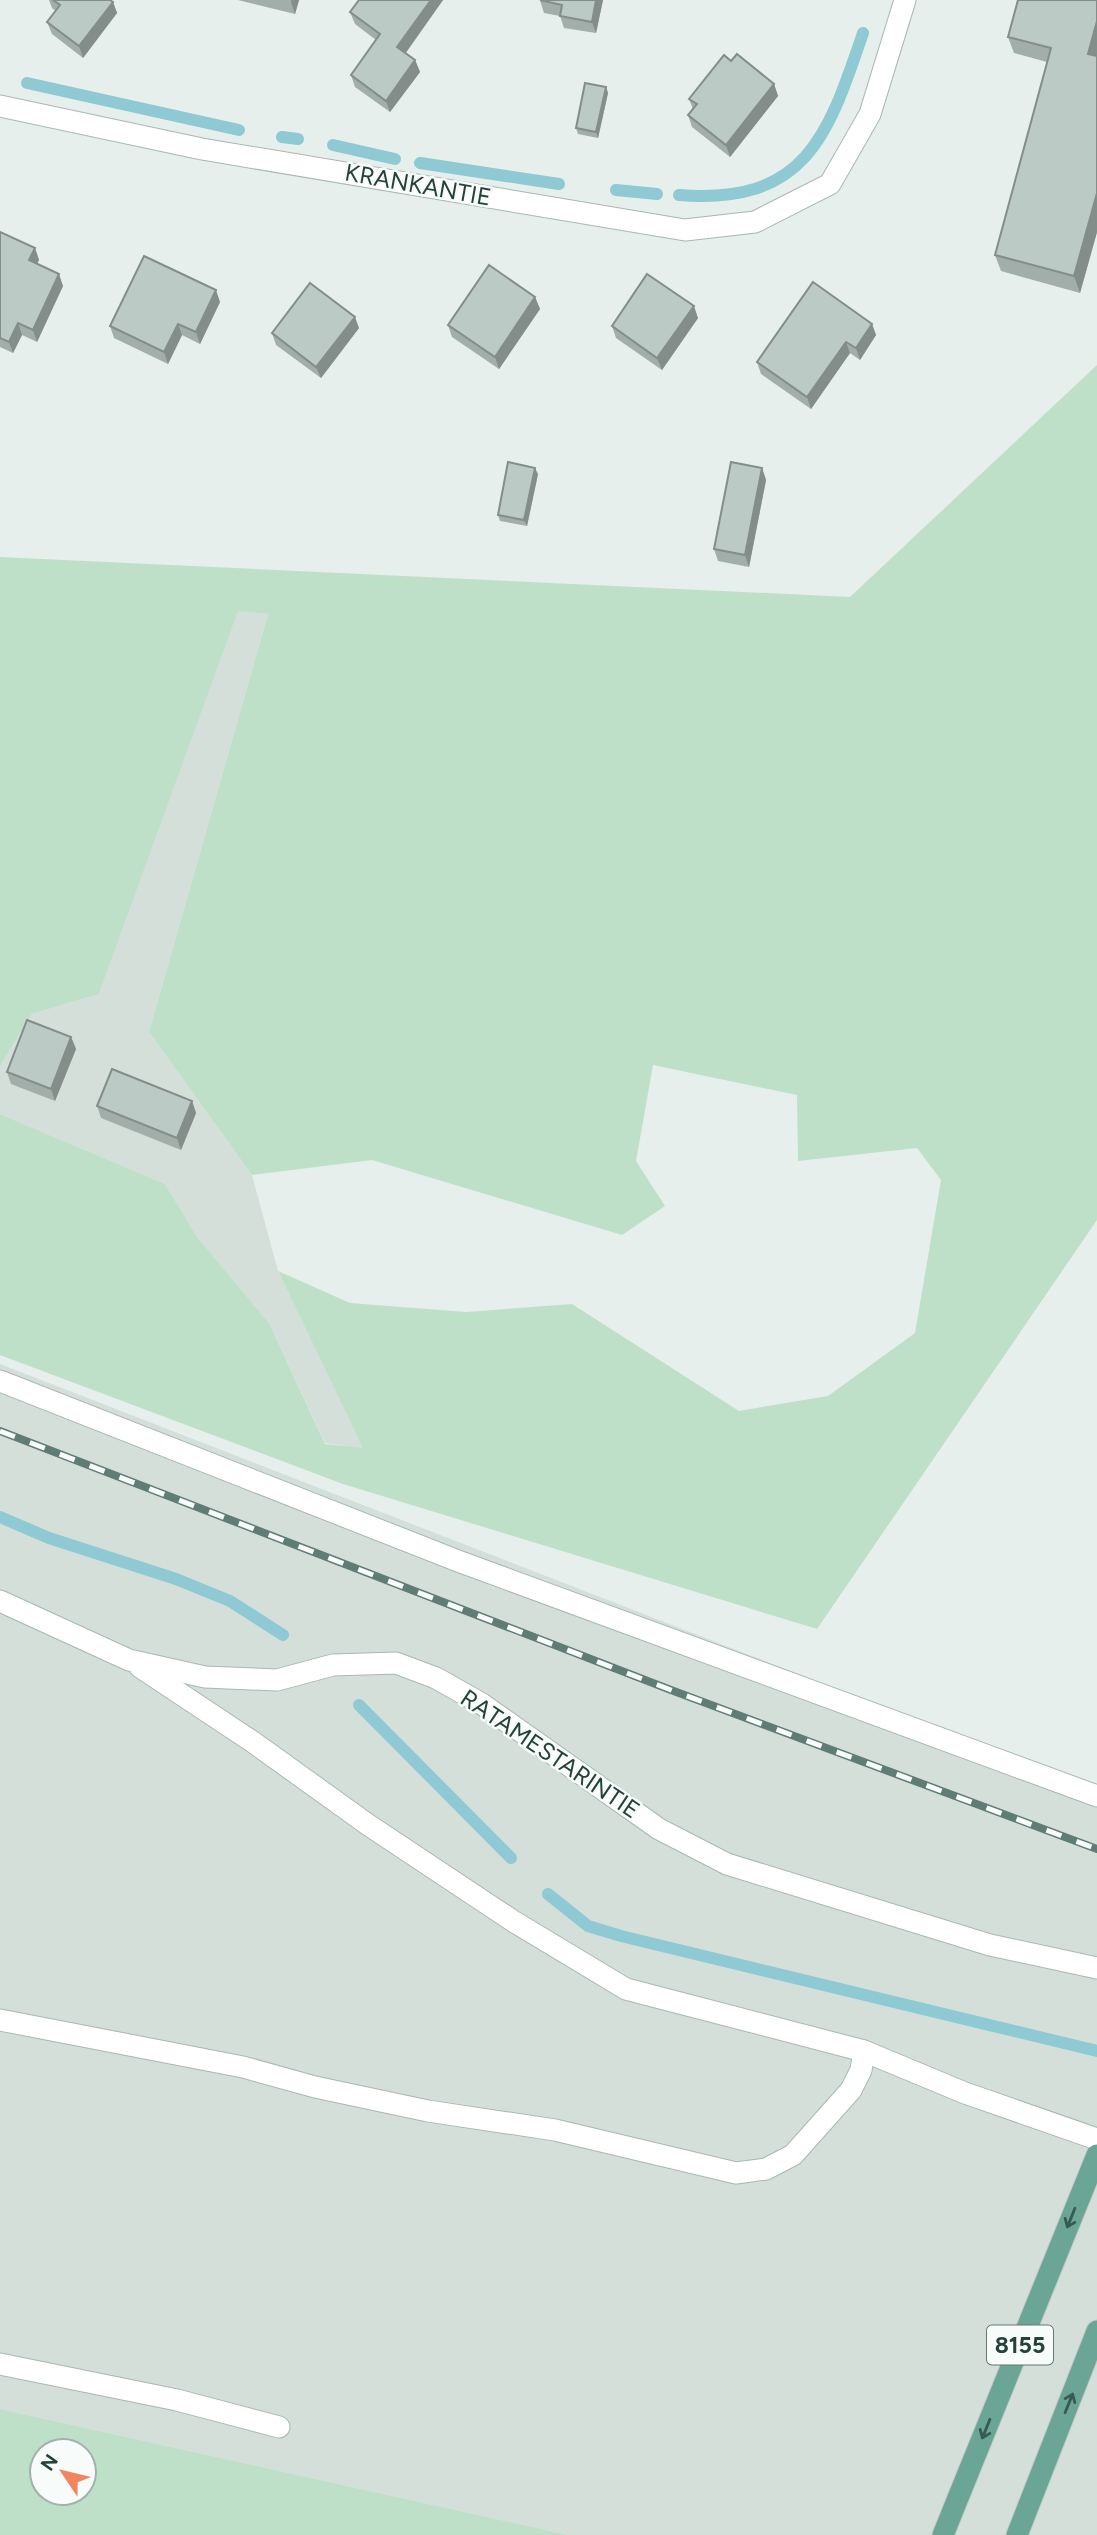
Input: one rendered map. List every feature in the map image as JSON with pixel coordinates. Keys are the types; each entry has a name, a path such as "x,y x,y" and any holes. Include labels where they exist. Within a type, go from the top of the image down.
{"main road":[{"name":"8155","path":"943,2535 1097,2155"},
{"name":"8155","path":"1017,2535 1097,2331"}],"street":[{"name":"KRANKANTIE","path":"0,106 202,149 685,230 755,222 830,184 870,114 905,0"},
{"path":"0,1381 471,1565 1097,1796"},
{"name":"RATAMESTARINTIE","path":"0,1601 129,1660 205,1677 277,1681 333,1665 396,1663 436,1678 482,1704 659,1829 727,1864 990,1945 1097,1968"},
{"path":"129,1660 513,1921 626,1989 864,2051 965,2092 1097,2139"},
{"path":"0,2020 243,2067 316,2087 428,2110 555,2130 736,2173 766,2169 793,2155 851,2090 861,2070 864,2051"},
{"path":"0,2364 177,2400 279,2427"}],"shaded area":[{"path":"238,610 268,614 149,1032 252,1175 278,1271 364,1449 325,1443 269,1323 198,1238 165,1184 0,1114 0,1066 32,1014 99,994"},
{"path":"0,1364 1097,1790 1097,2535 569,2535 0,2409"}],"green space":[{"path":"1097,365 1097,1220 817,1629 343,1484 0,1355 0,1114 165,1184 198,1238 269,1323 325,1444 363,1448 278,1271 350,1303 466,1312 572,1304 739,1411 828,1396 915,1333 941,1180 917,1148 798,1161 797,1095 653,1065 636,1161 665,1206 622,1235 372,1160 252,1175 149,1032 268,614 238,611 99,994 32,1014 0,1066 0,557 850,597"},
{"path":"0,2409 569,2535 0,2535"}],"building":[{"path":"53,0 113,2 79,46 47,22 60,5"},
{"path":"359,0 431,0 397,47 415,60 386,101 351,75 380,34 350,12"},
{"path":"540,0 596,0 592,22 560,16 562,5"},
{"path":"1018,0 1097,0 1097,21 1088,54 1097,56 1097,193 1074,276 995,255 1051,48 1008,37"},
{"path":"737,54 774,84 726,145 688,115 697,104 689,99 724,55 731,61"},
{"path":"585,83 606,87 596,132 576,128"},
{"path":"0,232 35,248 29,260 59,274 33,330 18,323 9,342 0,338"},
{"path":"144,256 216,290 196,332 178,324 164,352 110,326"},
{"path":"489,265 535,297 495,357 448,325"},
{"path":"647,274 694,306 657,358 612,326"},
{"path":"813,282 872,324 856,348 846,342 807,397 757,362"},
{"path":"310,283 355,317 316,367 272,333"},
{"path":"508,462 535,468 524,520 498,515"},
{"path":"731,462 762,468 745,555 714,549"},
{"path":"27,1020 71,1037 51,1089 7,1072"},
{"path":"112,1069 192,1101 177,1138 97,1106"}],"waterway":[{"path":"679,195 722,195 756,188 784,175 806,156 823,132 837,103 863,33"},
{"path":"27,83 239,130"},
{"path":"282,137 298,139"},
{"path":"333,145 395,159"},
{"path":"420,163 559,184"},
{"path":"616,190 657,194"},
{"path":"0,1517 49,1538 176,1579 230,1601 283,1635"},
{"path":"359,1705 511,1858"},
{"path":"548,1894 588,1926 621,1936 1097,2051"}],"railway":[{"path":"0,1431 671,1690 1097,1849"}]}
